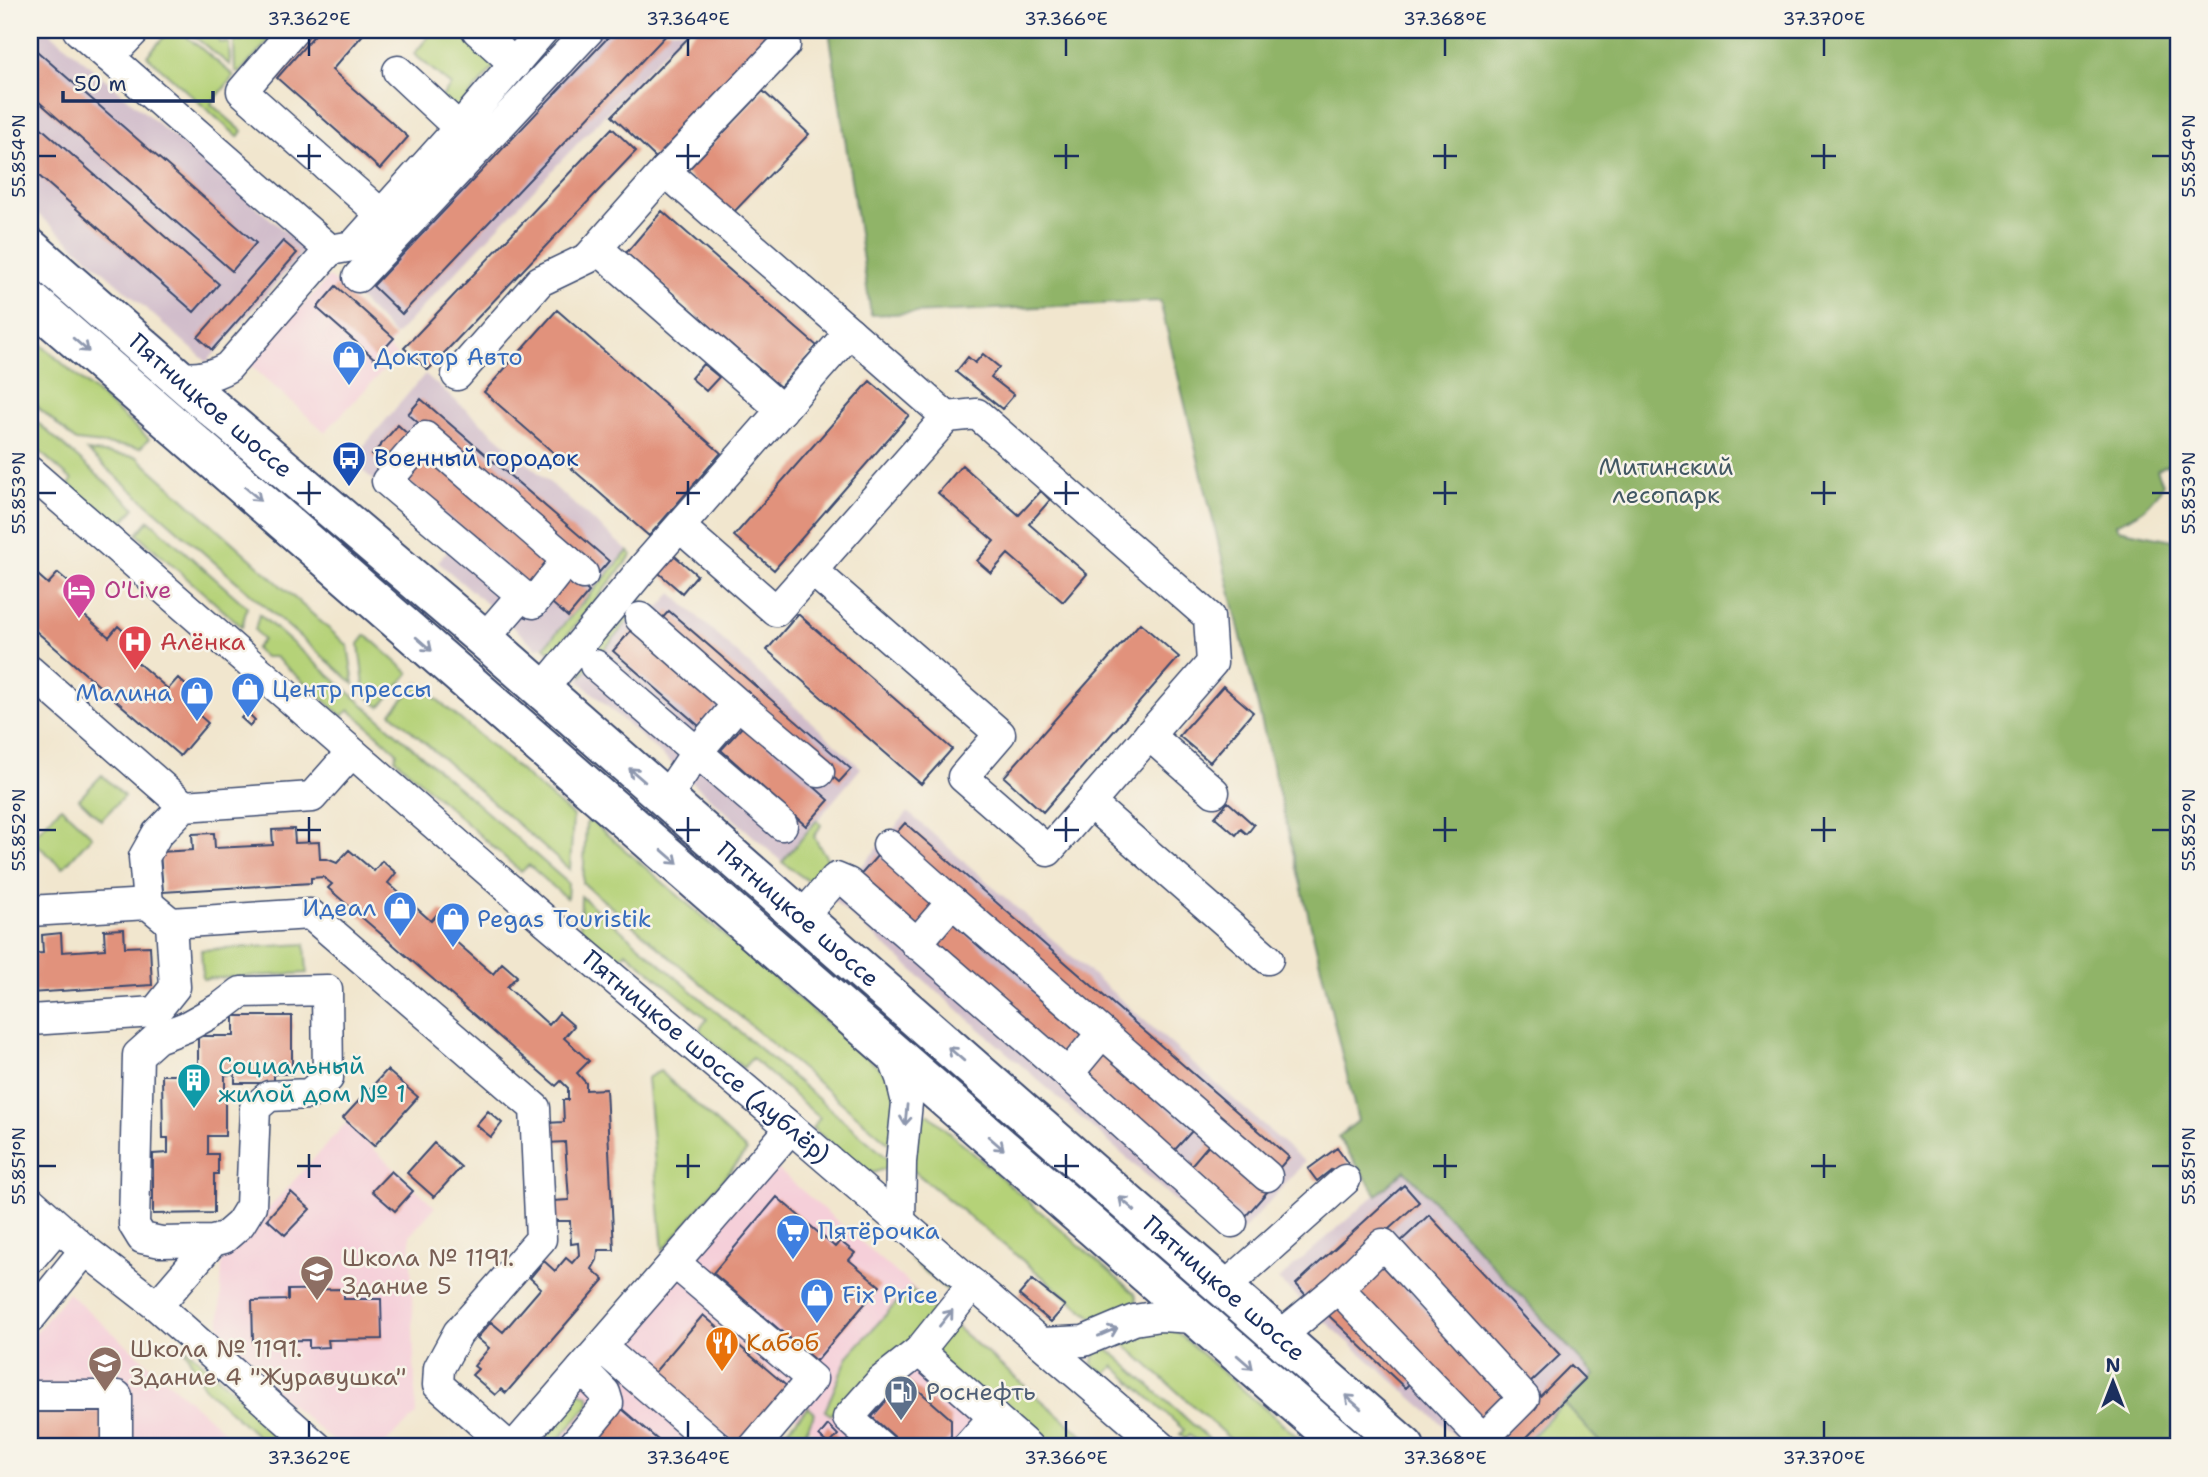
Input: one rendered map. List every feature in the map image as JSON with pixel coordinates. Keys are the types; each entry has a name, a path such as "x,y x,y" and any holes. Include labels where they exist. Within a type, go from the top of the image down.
{"main road":[{"name":"Пятницкое шоссе","path":"30,248 484,639 1405,1447"},
{"name":"Пятницкое шоссе","path":"30,300 890,1050 1194,1318 1313,1430 1345,1447"}],"street":[{"path":"78,30 330,250"},
{"path":"109,57 135,30"},
{"path":"294,30 242,91 382,215"},
{"path":"477,30 514,64"},
{"path":"178,378 204,377 228,368 330,250 353,246 382,215 543,30"},
{"path":"358,277 589,30"},
{"path":"457,375 540,281 588,258 665,171 785,45"},
{"path":"398,71 459,128"},
{"path":"665,171 947,417"},
{"path":"597,248 782,410"},
{"path":"541,691 850,332"},
{"path":"228,368 223,393 228,421"},
{"path":"680,527 776,611 812,570 947,417 977,414 1209,617 1212,663 1048,851 963,777 1000,734 812,570"},
{"path":"484,639 535,605 575,567 425,437 387,481 535,605"},
{"name":"Пятницкое шоссе (дублёр)","path":"30,472 560,934 791,1128 1162,1447"},
{"path":"640,618 819,772"},
{"path":"595,665 782,825"},
{"path":"30,671 184,806"},
{"path":"666,799 696,752 738,704"},
{"path":"1149,735 1214,792"},
{"path":"148,904 144,857 157,834 184,806 312,797 351,753"},
{"path":"1090,803 1268,959"},
{"path":"888,845 1267,1176"},
{"path":"801,918 836,878 848,883 1068,1074 1232,1222"},
{"path":"916,944 952,902"},
{"path":"30,911 148,904 171,923 310,914 535,1108 541,1239 458,1334 439,1368 438,1385 512,1447 791,1128"},
{"path":"30,1020 155,1012 176,987 171,923"},
{"path":"158,1306 213,1241 224,1237 240,1224 251,1206 255,1108 269,1096 309,1094 328,1078 327,990 241,992 220,1008 186,1027 156,1038 138,1055 134,1225 142,1238 160,1242 213,1241"},
{"path":"1068,1074 1102,1032"},
{"path":"890,1050 907,1103 901,1162 900,1222"},
{"path":"1223,1289 1345,1180"},
{"path":"30,1201 85,1250 158,1306 303,1443"},
{"path":"30,1259 57,1227"},
{"path":"1279,1338 1338,1288 1383,1244 1524,1398 1483,1439 1338,1288"},
{"path":"30,1318 85,1250"},
{"path":"674,1263 812,1379 754,1447"},
{"path":"881,1447 848,1418 881,1381 919,1351 973,1284"},
{"path":"1042,1343 1084,1342 1134,1320 1160,1316 1194,1318"},
{"path":"601,1347 718,1447"},
{"path":"919,1351 1028,1447"},
{"path":"573,1446 607,1404 605,1393 582,1369"},
{"path":"30,1396 117,1396 117,1447"},
{"path":"967,1447 994,1417"}],"shaded area":[{"path":"30,30 47,30 306,249 207,362 30,207"},
{"path":"576,30 685,30 395,336 340,279"},
{"path":"329,277 395,339 388,347 397,356 325,432 249,364"},
{"path":"425,374 628,551 545,646 537,648 438,562 452,546 351,461"},
{"path":"672,593 861,768 782,862 578,680 644,602 655,612"},
{"path":"908,812 1305,1162 1228,1247 833,900"},
{"name":"Школа № 1191. Здание 5","path":"346,1123 435,1207 410,1235 416,1415 381,1447 340,1447 219,1343 222,1260"},
{"path":"760,1154 1097,1447 831,1447 788,1411 756,1447 545,1447 537,1440 536,1447 522,1447"},
{"path":"1405,1169 1594,1376 1521,1447 1468,1447 1278,1280"},
{"name":"Школа № 1191. Здание 4 \"Журавушка\"","path":"68,1293 242,1447 30,1447 30,1340"}],"green space":[{"path":"170,30 179,30 234,76 211,104 242,131 238,137 147,56"},
{"path":"186,30 215,30 219,42 229,43 230,65"},
{"path":"251,30 279,30 239,73 235,71 234,42 242,40"},
{"path":"434,30 457,30 492,61 494,67 459,108 441,98 451,85 414,54"},
{"name":"Митинский лесопарк","path":"829,30 2178,30 2178,460 2157,470 2163,484 2149,504 2115,524 2118,529 2178,541 2178,1447 1604,1447 1564,1403 1594,1375 1405,1170 1377,1195 1338,1137 1358,1121 1160,301 871,315"},
{"path":"30,335 149,439 140,448 76,441 30,400"},
{"path":"30,416 135,508 117,528 69,485 72,480 30,443"},
{"path":"87,451 137,457 348,646 354,684"},
{"path":"149,520 247,607 242,627 137,534"},
{"path":"628,551 632,555 557,648 549,651 545,646"},
{"path":"637,595 644,602 582,676 577,670"},
{"path":"259,614 568,883 567,899 529,865 521,872 395,759 397,752 350,710 342,716 275,657 264,657 255,649 263,640 255,630"},
{"path":"366,635 409,673 380,707 365,694 359,644"},
{"path":"418,683 573,816 570,870 391,713"},
{"path":"102,775 124,796 101,820 79,799"},
{"path":"61,807 92,836 63,868 31,839"},
{"path":"590,820 898,1084 896,1149 583,883 586,824"},
{"path":"817,820 821,825 814,837 830,863 812,884 782,862"},
{"path":"581,896 892,1162 887,1168 873,1173 859,1166 812,1128 820,1118 752,1058 743,1068 699,1030 707,1019 626,952 617,962 580,932"},
{"path":"305,944 307,973 203,979 201,950"},
{"path":"660,1071 747,1151 663,1251 647,1078"},
{"path":"928,1114 1134,1293 1136,1306 1100,1324 909,1167 917,1120"},
{"path":"918,1252 953,1286 951,1290 947,1290 911,1260"},
{"path":"910,1288 940,1314 831,1415 825,1411 848,1356"},
{"path":"954,1325 1096,1447 1037,1447 930,1351"},
{"path":"1151,1328 1172,1328 1309,1447 1239,1447 1122,1342"},
{"path":"183,1345 283,1436 275,1447 269,1447 204,1387"},
{"path":"1106,1347 1218,1447 1203,1447 1189,1435 1185,1439 1180,1434 1184,1430 1114,1366 1106,1374 1092,1365 1095,1353"},
{"path":"578,1392 589,1395 589,1405 552,1447 539,1436"},
{"path":"1564,1403 1604,1447 1521,1447"},
{"path":"808,1407 815,1413 805,1433 805,1447 773,1447"}],"building":[{"path":"319,30 367,30 332,70 408,137 380,169 277,78"},
{"path":"615,30 671,30 402,314 373,286"},
{"path":"696,30 779,30 656,158 612,116"},
{"path":"30,45 256,243 232,271 30,94"},
{"path":"763,91 809,134 730,216 685,173"},
{"path":"30,118 219,284 194,312 30,168"},
{"path":"612,128 636,151 428,370 404,348"},
{"path":"662,211 817,346 780,387 626,253"},
{"path":"283,241 297,253 212,350 198,337"},
{"path":"336,286 394,338 375,359 317,308"},
{"path":"557,310 721,453 649,536 484,392"},
{"path":"983,354 999,367 991,377 1014,395 1002,409 956,372 968,357 975,363"},
{"path":"703,364 719,377 706,391 691,378"},
{"path":"870,381 909,415 774,570 734,536"},
{"path":"421,399 609,561 596,576 408,414"},
{"path":"398,425 413,439 387,469 372,455"},
{"path":"425,451 553,562 531,587 403,477"},
{"path":"962,465 1019,515 1041,491 1050,500 1029,524 1087,574 1063,602 1008,554 991,573 977,561 994,541 938,493"},
{"path":"669,551 697,575 682,593 653,568"},
{"path":"30,568 48,584 58,573 73,586 63,597 109,637 118,626 132,639 123,650 168,689 178,678 192,691 183,701 208,723 180,756 30,626"},
{"path":"568,573 589,592 568,617 546,598"},
{"path":"669,611 851,769 839,782 657,624"},
{"path":"798,614 952,749 921,784 767,650"},
{"path":"1140,623 1179,657 1043,812 1004,777"},
{"path":"635,626 721,701 699,726 613,651"},
{"path":"1223,686 1253,712 1210,762 1179,736"},
{"name":"Центр прессы","path":"247,712 255,720 250,726 241,718"},
{"path":"744,725 829,800 806,826 721,750"},
{"path":"1228,802 1254,825 1247,834 1241,829 1236,835 1215,817"},
{"path":"905,823 1289,1157 1275,1173 891,839"},
{"path":"294,829 295,843 319,842 320,859 337,863 349,850 374,871 382,861 396,873 388,883 431,921 441,910 456,924 447,934 493,974 502,963 517,976 507,987 549,1025 559,1013 574,1026 564,1038 589,1061 577,1073 586,1083 586,1090 606,1089 614,1250 598,1250 592,1269 604,1280 506,1393 501,1389 495,1395 472,1375 478,1369 474,1366 489,1348 477,1338 491,1322 503,1332 541,1288 530,1278 544,1261 555,1271 566,1258 572,1263 579,1255 578,1243 571,1244 570,1221 554,1221 553,1201 569,1200 565,1142 547,1143 546,1123 564,1122 563,1100 568,1100 568,1088 561,1081 556,1086 328,888 332,884 323,877 311,878 311,883 163,892 160,852 193,850 192,834 214,833 215,848 273,845 272,830"},
{"path":"878,855 937,905 915,930 857,879"},
{"path":"950,921 1087,1040 1066,1062 930,944"},
{"path":"124,929 125,947 150,946 152,985 30,993 30,954 43,953 42,935 61,933 62,952 105,949 104,930"},
{"name":"Социальный жилой дом № 1","path":"234,1016 292,1016 292,1074 274,1074 274,1083 235,1083 235,1074 225,1075 225,1136 208,1136 208,1154 218,1154 218,1174 214,1174 214,1213 153,1214 153,1154 168,1153 168,1138 163,1138 162,1075 198,1075 198,1036 234,1036"},
{"path":"1101,1052 1192,1131 1171,1154 1081,1076"},
{"path":"387,1070 418,1097 374,1146 343,1118"},
{"path":"488,1111 502,1123 491,1137 476,1125"},
{"path":"1211,1142 1268,1191 1244,1218 1188,1169"},
{"path":"434,1143 461,1167 434,1197 407,1173"},
{"path":"1337,1148 1349,1165 1335,1175 1331,1170 1317,1181 1308,1169"},
{"path":"391,1171 413,1191 395,1211 372,1191"},
{"path":"1404,1185 1419,1202 1310,1300 1296,1284"},
{"path":"291,1192 310,1209 285,1235 267,1219"},
{"path":"777,1197 835,1247 840,1241 855,1253 849,1260 880,1286 816,1361 713,1273"},
{"path":"1429,1215 1560,1355 1529,1384 1398,1244"},
{"path":"1379,1263 1509,1400 1480,1427 1350,1290"},
{"path":"1032,1280 1065,1306 1051,1322 1019,1295"},
{"path":"344,1289 344,1299 381,1299 382,1339 328,1340 329,1347 309,1348 309,1340 253,1341 252,1301 288,1300 288,1290"},
{"path":"1337,1302 1415,1378 1405,1388 1326,1313"},
{"path":"703,1315 789,1388 739,1446 654,1373"},
{"path":"1571,1365 1585,1379 1517,1447 1490,1447"},
{"path":"906,1379 951,1419 951,1436 941,1447 906,1447 872,1417"},
{"path":"622,1409 666,1447 592,1447"},
{"path":"30,1412 108,1412 108,1447 30,1447"},
{"path":"828,1425 838,1435 829,1445 819,1436"},
{"path":"999,1426 1024,1447 980,1447"}],"place":[{"name":"Доктор Авто","path":"349,387"},
{"name":"Военный городок","path":"349,488"},
{"name":"O'Live","path":"79,620"},
{"name":"Алёнка","path":"135,672"},
{"name":"Центр прессы","path":"248,719"},
{"name":"Малина","path":"197,723"},
{"name":"Идеал","path":"400,938"},
{"name":"Pegas Touristik","path":"453,949"},
{"name":"Социальный жилой дом № 1","path":"194,1110"},
{"name":"Пятёрочка","path":"793,1261"},
{"name":"Школа № 1191. Здание 5","path":"317,1302"},
{"name":"Fix Price","path":"817,1325"},
{"name":"Кабоб","path":"722,1373"},
{"name":"Школа № 1191. Здание 4 \"Журавушка\"","path":"105,1393"},
{"name":"Роснефть","path":"901,1422"}]}
